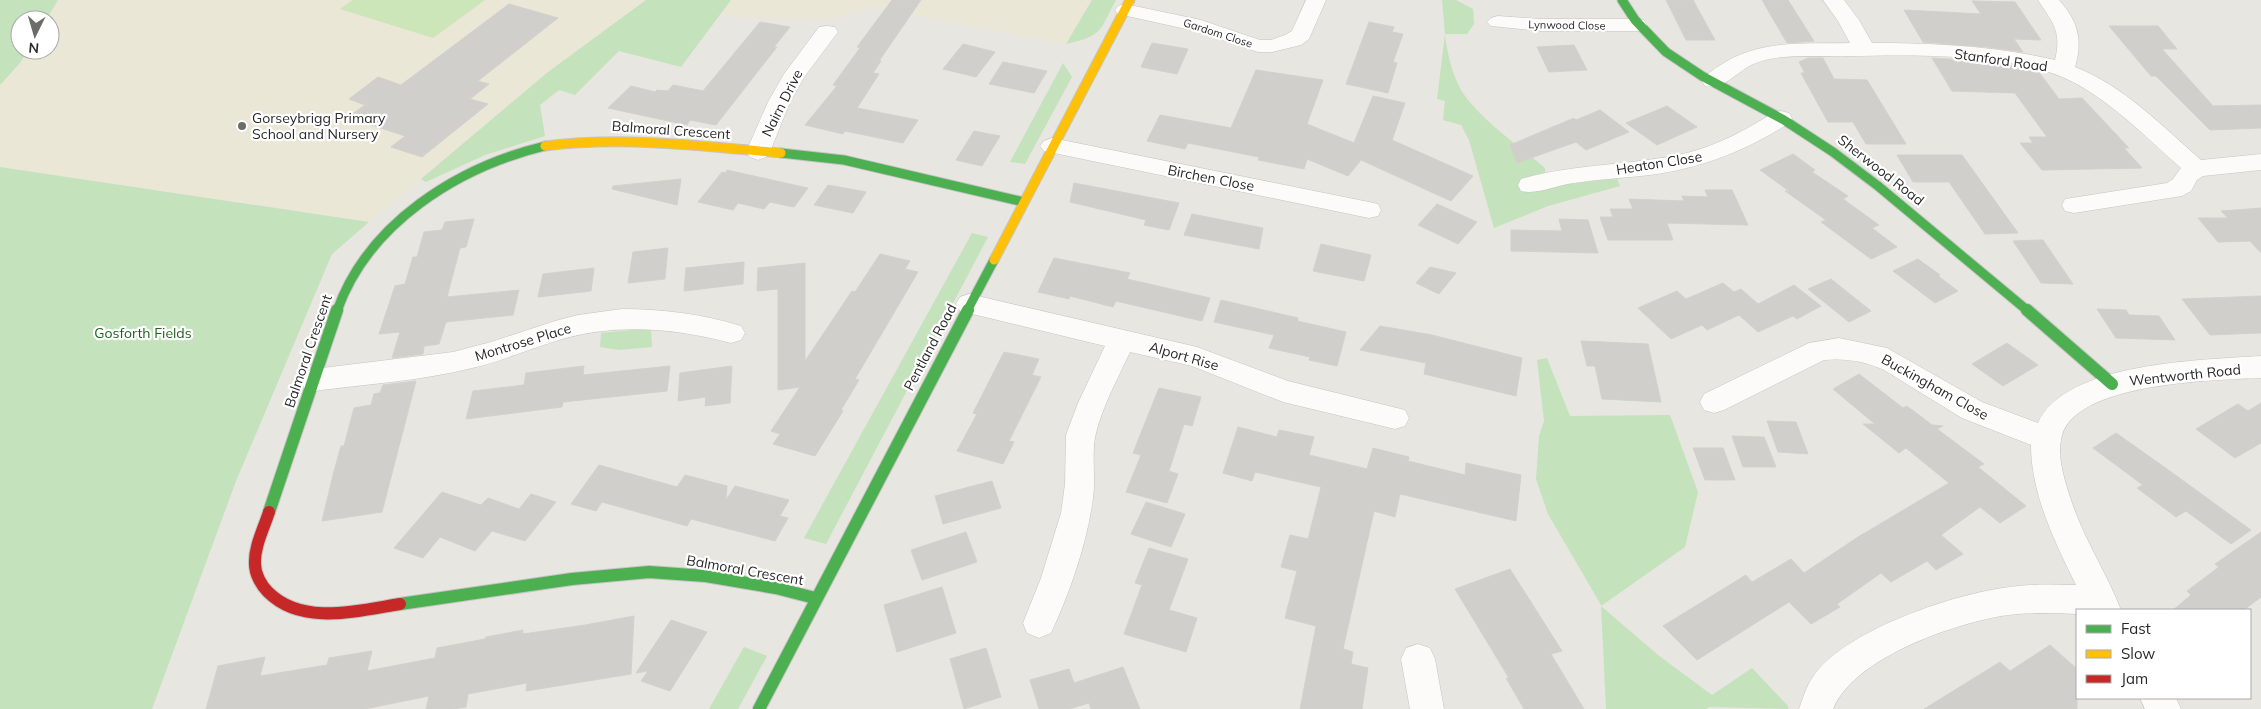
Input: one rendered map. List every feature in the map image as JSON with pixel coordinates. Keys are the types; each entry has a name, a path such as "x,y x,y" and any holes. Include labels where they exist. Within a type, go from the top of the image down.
{"street":[{"name":"Gardom Close","path":"1128,5 1201,26 1258,46 1272,46 1293,40 1301,34 1316,0"},
{"name":"Sherwood Road","path":"1622,0 1636,25 1669,56 1822,143 1913,214 2049,327 2112,384"},
{"path":"1832,0 1848,20 1864,49"},
{"path":"2048,0 2059,12 2068,27 2068,55 2063,70"},
{"name":"Pentland Road","path":"758,709 1052,146 1128,5"},
{"name":"Lynwood Close","path":"1498,22 1549,25 1636,25"},
{"name":"Nairn Drive","path":"758,152 779,102 795,74 827,32"},
{"name":"Stanford Road","path":"1713,81 1736,64 1767,53 1864,49 2014,58 2063,70 2100,88 2196,169"},
{"name":"Heaton Close","path":"1530,185 1560,176 1651,167 1710,154 1736,145 1781,118"},
{"name":"Balmoral Crescent","path":"815,598 776,588 706,576 649,572 572,579 323,614 294,609 271,597 259,580 255,562 265,523 345,290 359,266 380,239 408,213 463,176 538,147 564,142 596,140 638,141 809,155 843,160 1024,202"},
{"name":"Birchen Close","path":"1052,146 1369,210"},
{"path":"2074,205 2173,190 2182,185 2188,175 2196,169 2237,163 2261,162"},
{"name":"Alport Rise","path":"969,304 1197,356 1283,391 1395,418"},
{"name":"Montrose Place","path":"314,380 471,358 513,347 586,323 620,318 678,321 731,334"},
{"path":"1039,623 1058,578 1076,513 1080,484 1081,435 1092,403 1122,339"},
{"name":"Buckingham Close","path":"1714,402 1819,350 1839,348 1877,355 1894,363 1972,410 2046,438"},
{"name":"Wentworth Road","path":"2046,438 2062,409 2080,398 2112,384 2161,375 2261,367"},
{"path":"2046,438 2047,464 2055,495 2075,547 2102,606"},
{"path":"1816,709 1822,690 1836,672 1872,648 1913,628 1960,612 2001,602 2044,598 2102,606"},
{"path":"1418,660 1427,709"}],"shaded area":[{"name":"Gorseybrigg Primary School and Nursery","path":"58,0 646,0 548,72 369,222 0,167 0,85 22,60 60,60 60,10 52,10"},
{"path":"731,0 1092,0 1066,44 874,7 829,19 811,20 722,16"}],"green space":[{"path":"0,0 58,0 52,10 10,10 10,60 22,60 0,85"},
{"path":"353,0 485,0 433,38 340,9"},
{"path":"646,0 731,0 681,67 619,51 575,95 559,90 540,105 545,136 485,155 426,182 421,179 548,72"},
{"path":"1092,0 1116,0 1094,35 1066,44"},
{"path":"1442,0 1456,0 1473,9 1474,24 1467,34 1445,34"},
{"path":"1445,34 1451,66 1461,90 1473,106 1492,125 1545,168 1545,187 1617,178 1620,186 1548,206 1494,228 1469,140 1461,125 1443,120 1445,101 1437,99"},
{"path":"1063,63 1072,77 1025,164 1010,162"},
{"name":"Gosforth Fields","path":"0,167 369,222 332,254 236,481 152,709 0,709"},
{"path":"972,233 988,237 826,544 804,538"},
{"path":"651,328 652,347 619,350 600,347 601,333"},
{"path":"1547,358 1570,416 1670,415 1698,492 1685,547 1601,606 1548,514 1536,479 1539,436 1544,421 1537,360"},
{"path":"1601,606 1658,655 1712,695 1752,668 1788,706 1788,709 1710,707 1706,709 1606,709"},
{"path":"744,647 767,656 738,709 709,709"}],"building":[{"path":"892,0 921,0 879,61 881,61 873,73 879,74 857,108 918,120 903,143 845,131 843,134 805,125 837,86 833,85 860,48 857,47"},
{"path":"1666,0 1693,0 1715,40 1686,40"},
{"path":"1762,0 1788,0 1814,41 1787,43"},
{"path":"1972,1 2015,2 2041,40 2014,39 2023,52 1923,42 1904,10 1981,14"},
{"path":"509,4 558,18 478,81 489,84 470,99 488,104 422,157 391,147 405,136 348,117 365,105 349,99 378,77 401,85"},
{"path":"760,22 790,27 774,47 777,47 716,125 690,120 687,125 608,108 631,86 655,92 657,90 668,91 673,85 703,91"},
{"path":"1369,22 1394,27 1392,32 1403,34 1393,62 1397,63 1388,93 1346,84"},
{"path":"2109,26 2158,26 2177,49 2162,49 2213,106 2261,105 2261,128 2210,130 2156,76 2151,76"},
{"path":"1152,43 1188,49 1177,74 1141,67"},
{"path":"963,44 995,52 976,77 943,69"},
{"path":"1574,45 1587,70 1549,72 1537,47"},
{"path":"1808,58 1823,58 1834,79 1867,80 1906,144 1866,144 1853,122 1828,122 1801,73 1805,73 1799,62"},
{"path":"1932,58 1995,62 2038,71 2059,99 2082,98 2129,148 2124,148 2142,168 2042,170 2020,143 2033,143 2029,137 2047,137 2015,93 1952,91"},
{"path":"1003,62 1047,71 1034,93 989,84"},
{"path":"1256,70 1323,80 1307,124 1354,143 1373,96 1405,103 1392,140 1473,176 1451,201 1361,160 1348,176 1307,159 1304,169 1258,160 1259,157 1188,143 1185,149 1147,141 1160,115 1231,128"},
{"path":"1667,106 1697,127 1657,145 1626,123"},
{"path":"1600,110 1629,132 1586,150 1576,142 1517,163 1510,145 1574,118 1576,120"},
{"path":"974,131 1000,136 982,166 956,160"},
{"path":"1793,154 1815,170 1812,172 1848,196 1843,199 1879,225 1872,228 1897,247 1871,259 1821,222 1826,220 1785,191 1789,191 1760,170"},
{"path":"1897,155 1962,155 2018,233 1985,234 1949,182 1913,182"},
{"path":"727,170 808,188 794,207 770,202 764,209 738,203 733,210 698,202 722,172 726,173"},
{"path":"681,179 677,205 612,189 613,186"},
{"path":"1074,183 1179,203 1169,230 1144,225 1146,220 1070,202"},
{"path":"828,185 866,192 853,213 814,205"},
{"path":"1705,190 1732,190 1748,225 1667,223 1673,240 1608,240 1600,217 1613,217 1610,209 1633,209 1629,199 1684,201 1682,196 1708,197"},
{"path":"1437,204 1477,222 1458,244 1418,225"},
{"path":"2261,208 2261,253 2250,241 2218,242 2198,218 2228,218 2221,211"},
{"path":"1192,214 1263,228 1259,249 1184,235"},
{"path":"474,219 466,247 460,248 447,297 519,290 513,315 446,322 439,344 424,346 423,354 392,358 400,332 379,334 395,286 405,284 413,257 417,257 424,232 442,230 445,222"},
{"path":"1559,219 1588,220 1598,253 1511,251 1511,230 1562,231"},
{"path":"2043,240 2073,284 2041,283 2013,241"},
{"path":"1321,244 1371,255 1364,281 1313,271"},
{"path":"668,248 665,279 628,283 633,252"},
{"path":"880,254 910,261 905,269 918,272 855,379 859,380 841,410 843,411 815,456 773,444 780,434 771,431 800,387 778,390 778,289 757,291 758,268 805,263 805,361 852,291 855,292"},
{"path":"1054,258 1130,273 1127,279 1210,298 1202,321 1116,301 1113,307 1070,296 1069,299 1038,292"},
{"path":"1918,259 1958,291 1935,303 1893,271"},
{"path":"744,262 743,284 684,291 686,268"},
{"path":"1430,267 1456,273 1439,294 1416,283"},
{"path":"594,268 591,291 538,297 543,274"},
{"path":"1831,279 1871,311 1849,322 1808,289"},
{"path":"1723,283 1734,292 1741,289 1758,304 1794,285 1821,306 1797,319 1793,316 1758,332 1739,315 1707,330 1702,325 1671,339 1638,308 1677,291 1686,299"},
{"path":"2261,296 2261,333 2210,335 2182,299"},
{"path":"1221,300 1298,318 1297,321 1346,332 1337,366 1309,360 1310,357 1269,348 1274,335 1214,322"},
{"path":"2097,309 2126,310 2129,315 2159,316 2175,340 2116,338"},
{"path":"1380,326 1432,335 1522,358 1516,396 1424,374 1426,363 1360,350"},
{"path":"1581,341 1648,344 1661,402 1602,399 1595,366 1587,366"},
{"path":"2007,343 2038,365 2003,386 1972,364"},
{"path":"1004,352 1039,359 1032,375 1041,377 1009,441 1014,442 1003,464 957,451 977,414 973,413"},
{"path":"584,366 583,375 670,366 667,391 563,402 562,407 466,419 473,391 524,385 526,373"},
{"path":"732,366 730,403 705,406 706,397 678,401 680,373"},
{"path":"1859,374 1903,408 1907,406 1932,425 1943,426 1937,429 1984,464 1978,467 2026,506 2000,523 1980,507 1941,535 1963,554 1936,570 1927,561 1891,582 1881,573 1837,604 1840,607 1811,624 1789,602 1697,660 1663,626 1746,575 1752,582 1791,559 1804,573 1858,537 1949,483 1906,448 1899,453 1863,424 1875,424 1833,389"},
{"path":"416,381 382,512 322,521 341,446 344,446 354,408 371,405 374,394 380,393 383,385"},
{"path":"1159,388 1201,397 1192,426 1184,424 1169,471 1178,474 1167,503 1126,492 1141,455 1133,453"},
{"path":"2261,403 2261,443 2235,458 2196,429 2238,404 2248,411"},
{"path":"1767,421 1796,422 1808,454 1778,452"},
{"path":"1238,427 1277,437 1279,430 1314,437 1309,455 1367,469 1373,448 1409,457 1408,461 1465,475 1466,463 1521,475 1516,521 1400,494 1395,517 1374,511 1343,649 1353,652 1351,664 1368,668 1362,709 1300,709 1316,626 1285,618 1297,571 1281,567 1290,535 1308,539 1321,487 1255,472 1252,481 1223,473"},
{"path":"2116,433 2251,530 2231,544 2186,511 2176,517 2137,488 2143,485 2093,448"},
{"path":"1732,436 1764,437 1776,467 1743,467"},
{"path":"1693,448 1723,448 1735,480 1705,480"},
{"path":"599,465 677,487 685,475 727,486 726,500 735,486 789,500 780,516 788,518 775,541 691,519 687,526 602,502 596,511 571,504"},
{"path":"992,481 1001,508 943,524 935,496"},
{"path":"442,492 481,505 488,498 519,509 531,494 556,502 525,541 492,531 475,551 440,537 423,558 394,548"},
{"path":"1146,502 1185,514 1171,547 1131,534"},
{"path":"966,532 977,562 922,580 911,550"},
{"path":"2261,532 2261,597 2245,609 2174,609 2191,595 2187,591 2219,567 2215,564"},
{"path":"1149,548 1188,559 1169,610 1197,618 1186,652 1124,634 1142,585 1135,583"},
{"path":"1510,569 1562,651 1551,654 1584,709 1524,709 1506,678 1509,678 1455,589"},
{"path":"942,587 956,633 897,652 884,605"},
{"path":"634,616 631,674 526,691 527,683 468,694 466,707 453,709 426,709 429,696 365,709 206,709 218,666 265,657 260,676 327,665 329,658 372,651 367,671 435,658 437,648 485,639 486,637 523,630 523,634"},
{"path":"671,620 707,632 670,691 641,681 648,671 636,673"},
{"path":"2050,645 2076,668 2077,709 1924,709 2000,662 2010,671"},
{"path":"986,648 1001,697 964,709 950,659"},
{"path":"1123,667 1140,709 1091,709 1089,703 1069,709 1039,709 1030,680 1069,669 1074,683"}],"traffic: fast":[{"path":"1622,0 1649,37 1666,52 1702,76 1794,126 1855,168 2025,308 2112,384"},
{"path":"269,512 338,308 345,290 360,265 379,240 429,197 487,164 517,153 545,146"},
{"path":"781,153 844,160 1024,202"},
{"path":"759,709 994,260"},
{"path":"400,604 572,579 649,572 706,576 776,588 815,598"}],"traffic: slow":[{"path":"994,260 1130,0"},
{"path":"545,146 574,142 633,141 781,153"}],"traffic: jam":[{"path":"269,512 259,542 255,568 263,586 277,601 292,608 328,613 367,610 400,604"}],"place":[{"name":"Gorseybrigg Primary School and Nursery","path":"242,126"}]}
